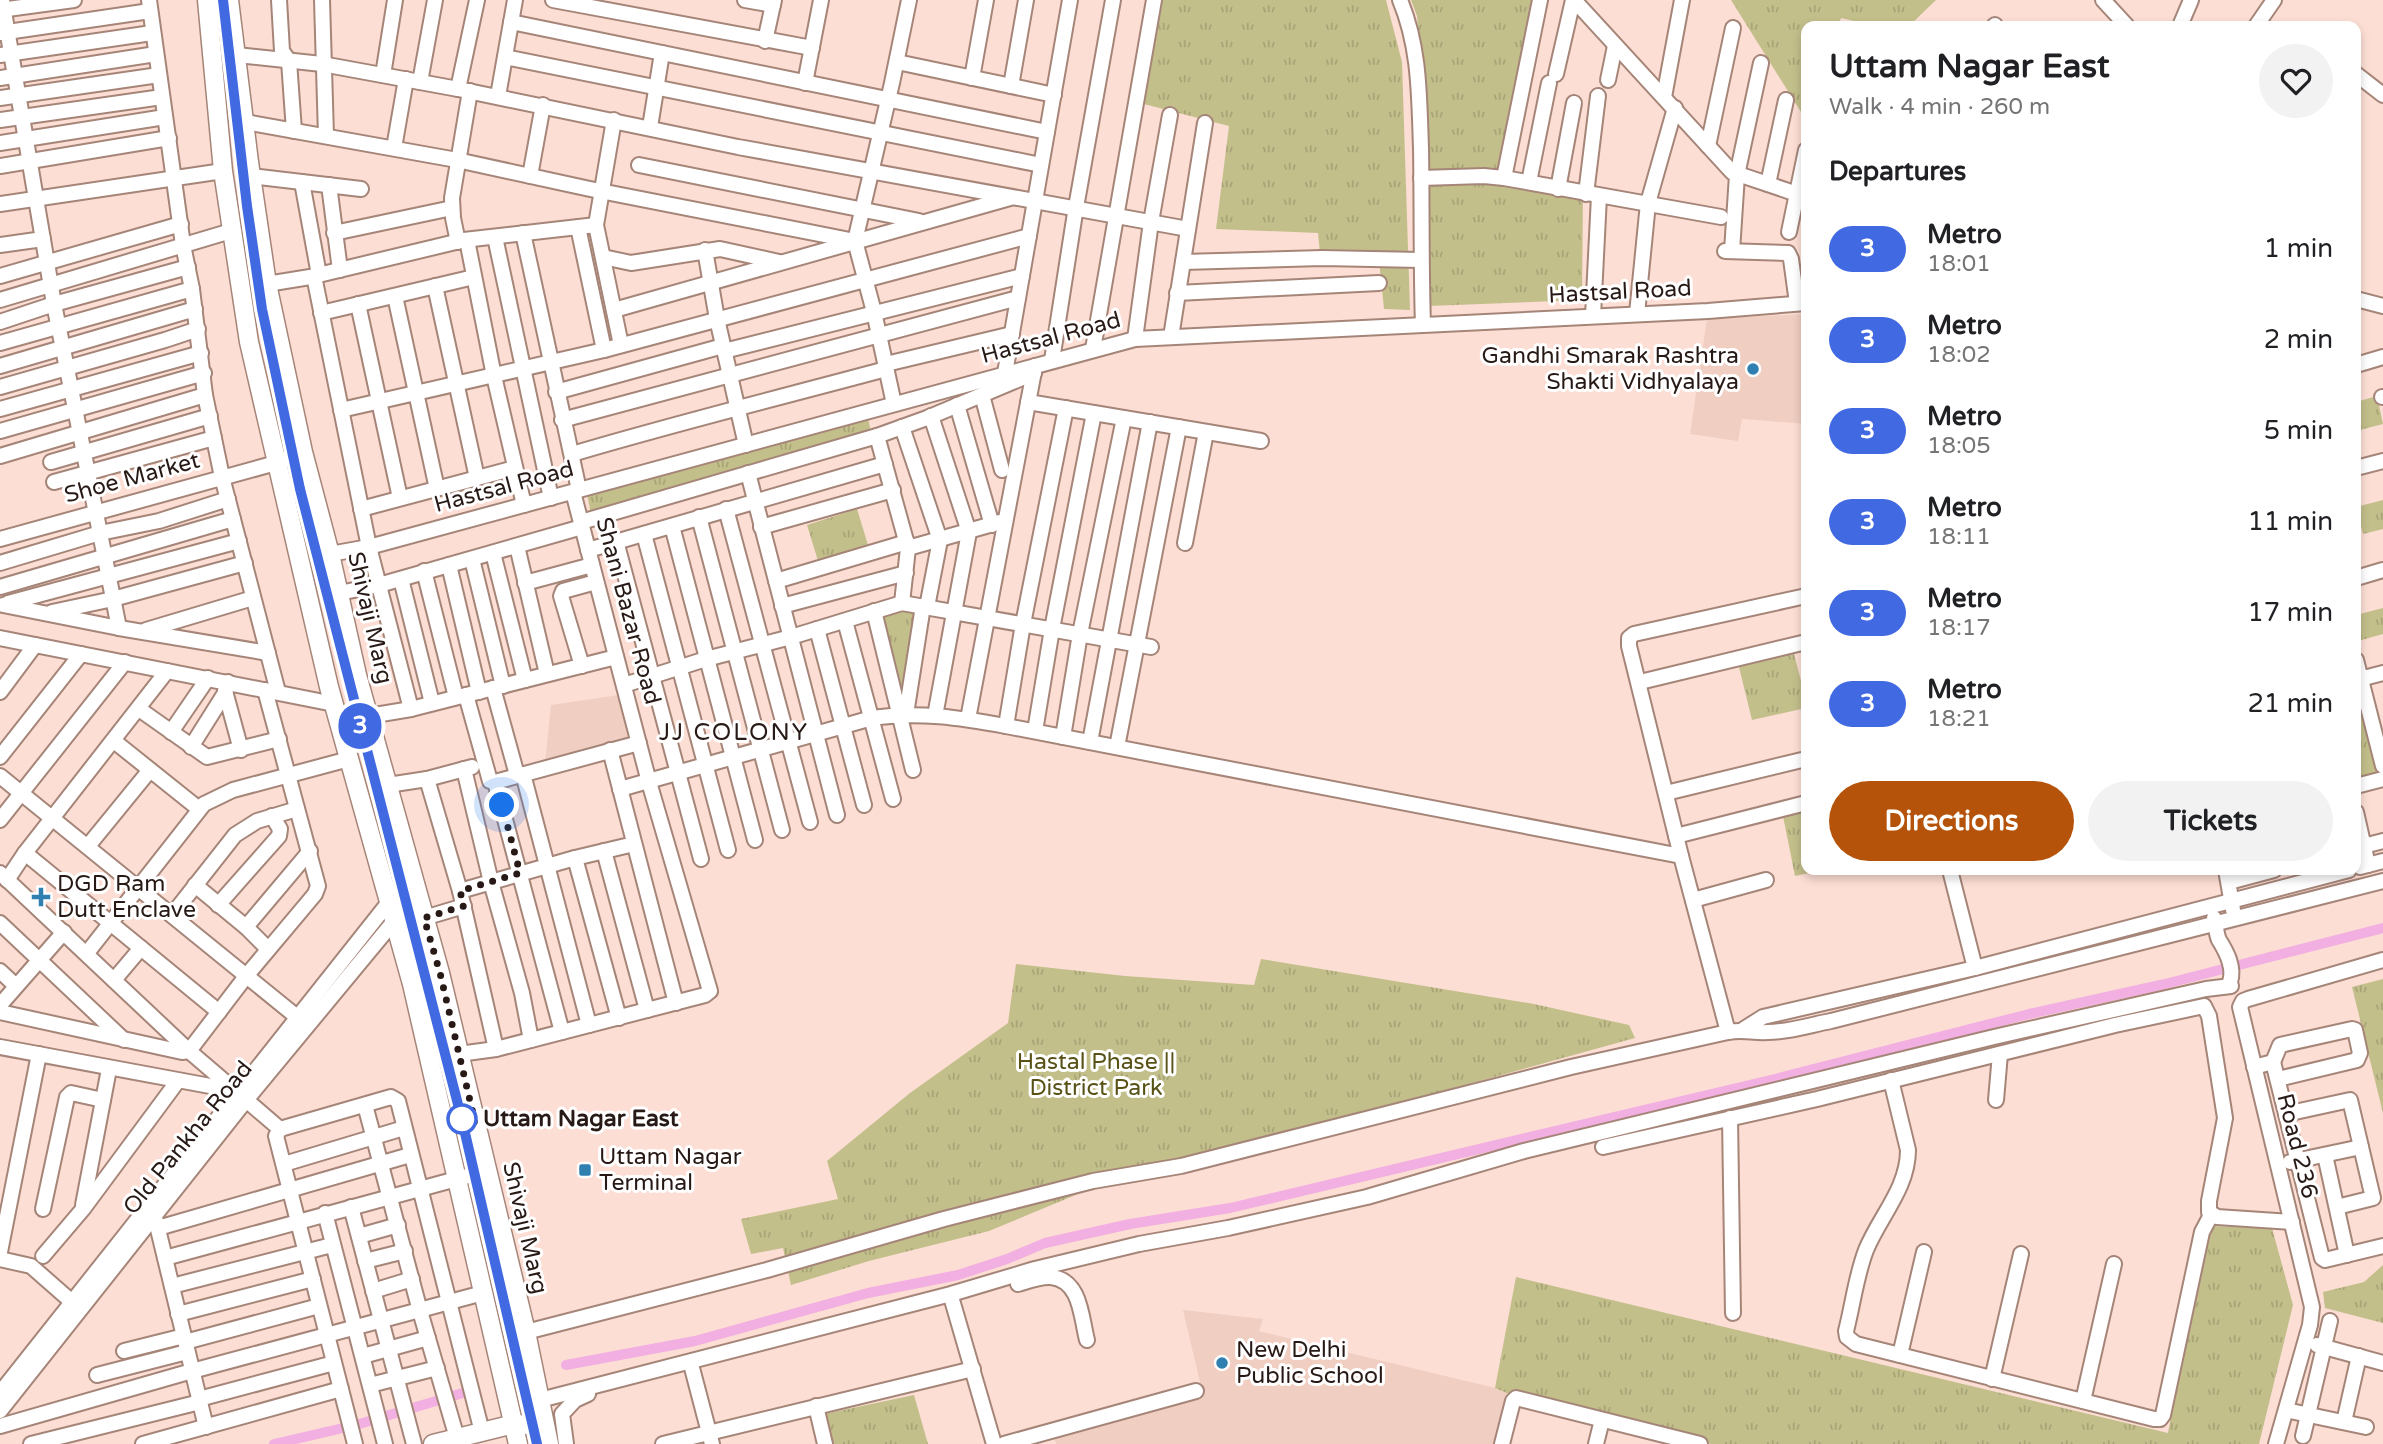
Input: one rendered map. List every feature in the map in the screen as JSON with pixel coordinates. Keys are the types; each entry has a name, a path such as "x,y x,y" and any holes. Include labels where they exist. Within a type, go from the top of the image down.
{"main road":[{"path":"207,0 231,231 249,342 276,463 334,704 392,911 520,1444 545,1426"},
{"name":"Shivaji Marg","path":"229,0 267,284 303,452 369,716 420,899 459,1054 526,1332 549,1444"},
{"path":"433,1444 514,1424 545,1426"}],"street":[{"path":"74,0 2,7 7,77 18,95 54,304 119,628"},
{"path":"279,0 282,51 289,61 294,131"},
{"path":"321,0 326,136"},
{"path":"383,75 395,0"},
{"path":"394,148 435,0"},
{"path":"477,0 464,90 452,208 474,277 524,505"},
{"path":"498,96 515,0"},
{"path":"553,0 812,48"},
{"path":"745,0 773,3 765,41"},
{"path":"805,83 821,0"},
{"path":"894,404 855,241 909,0"},
{"path":"972,78 986,0"},
{"path":"1011,86 1026,0"},
{"path":"1005,373 1070,0"},
{"path":"1052,360 1113,0"},
{"path":"1093,349 1154,0"},
{"path":"1400,0 1409,22 1416,52 1423,325"},
{"path":"1504,178 1540,0"},
{"path":"1529,182 1574,0"},
{"path":"1574,0 1737,175 1801,196 1789,232"},
{"path":"1664,97 1682,0"},
{"path":"2103,0 2122,21"},
{"path":"2182,21 2191,0"},
{"path":"2259,21 2274,0"},
{"path":"0,1012 125,1041 189,1051 317,890 310,851 279,739 268,653 222,477 205,395 198,329 183,245 149,6 4,32"},
{"path":"511,22 1047,132"},
{"path":"1708,146 1733,28"},
{"path":"6,55 152,33"},
{"path":"1608,80 1615,46"},
{"path":"650,127 662,53"},
{"path":"7,77 156,54"},
{"path":"237,55 322,64 413,80 738,147 1188,229"},
{"path":"505,57 1041,165"},
{"path":"897,62 1054,95"},
{"path":"1761,63 1737,175 1727,251 1788,253 1801,303"},
{"path":"0,98 159,75"},
{"path":"2361,79 2383,95"},
{"path":"1593,317 1592,195 1598,96"},
{"path":"0,120 162,97"},
{"path":"1768,184 1786,100"},
{"path":"1558,189 1574,103"},
{"path":"530,176 543,105"},
{"path":"1637,314 1648,203 1675,108"},
{"path":"1135,339 1151,222 1170,116"},
{"path":"0,143 165,117"},
{"path":"614,120 596,225 621,345"},
{"path":"245,122 457,160 855,241"},
{"path":"1171,337 1205,123"},
{"path":"0,166 169,138"},
{"path":"639,166 862,208 924,223"},
{"path":"0,204 223,172"},
{"path":"251,176 362,189"},
{"path":"1421,178 1504,178 1721,217"},
{"path":"302,182 321,313 361,509 411,709"},
{"path":"329,185 340,270"},
{"path":"614,310 1014,197"},
{"path":"334,233 452,208"},
{"path":"0,276 181,223"},
{"path":"267,284 317,276 462,241 596,225"},
{"path":"578,227 604,350"},
{"path":"0,300 231,231"},
{"name":"Shani Bazar Road","path":"523,233 562,421 572,454 582,525 649,782 710,988 705,995 676,1003"},
{"path":"341,410 604,350 1029,236"},
{"path":"495,237 551,498"},
{"path":"0,245 43,239"},
{"path":"603,257 631,263 720,249 780,262"},
{"path":"705,250 717,319 746,445"},
{"path":"1183,262 1343,258 1421,260"},
{"path":"0,321 188,267"},
{"path":"556,392 724,348 1022,276"},
{"path":"321,313 474,277"},
{"path":"1177,293 1379,284"},
{"path":"435,286 477,478"},
{"path":"0,343 192,289"},
{"path":"395,296 437,489"},
{"path":"562,421 1018,298"},
{"path":"2361,300 2383,306"},
{"name":"Hastsal Road","path":"330,554 369,547 1005,373 1035,369 1052,360 1135,339 1708,311 1801,303"},
{"name":"Hastsal Road","path":"358,304 400,498"},
{"path":"0,366 195,309"},
{"path":"0,387 198,329"},
{"path":"572,454 1012,334"},
{"path":"0,409 201,353"},
{"path":"2361,364 2383,358"},
{"path":"339,593 379,586 517,546 748,473 877,436 982,395 1035,369"},
{"path":"968,719 986,617 998,523 1035,369"},
{"path":"0,431 204,373"},
{"path":"0,456 205,395"},
{"path":"982,395 1002,470"},
{"path":"1028,402 1261,441"},
{"path":"957,405 998,523"},
{"path":"1006,726 1023,624 1066,408"},
{"path":"1035,731 1094,413"},
{"path":"51,461 210,416"},
{"path":"931,416 970,532 935,716"},
{"path":"1063,737 1080,634 1124,418"},
{"path":"1090,742 1150,422"},
{"path":"902,427 940,540 904,714"},
{"path":"1117,747 1144,645 1179,427"},
{"path":"1185,543 1206,432"},
{"path":"877,436 908,545 902,603"},
{"path":"54,482 214,438"},
{"name":"Shoe Market","path":"0,538 276,463 303,452"},
{"path":"2361,467 2383,461"},
{"path":"525,583 590,557 616,541 885,464"},
{"path":"361,509 516,468"},
{"path":"748,473 837,815"},
{"path":"761,527 893,490"},
{"path":"0,563 100,533 159,521 228,499"},
{"path":"726,509 810,822"},
{"path":"699,517 782,830"},
{"path":"0,587 233,519"},
{"path":"776,581 998,523"},
{"path":"672,526 755,840"},
{"path":"644,534 728,849"},
{"path":"1,605 239,541"},
{"path":"616,541 701,859"},
{"path":"517,546 547,674"},
{"path":"493,553 525,680"},
{"path":"472,559 479,692 485,763 490,781 495,782 639,743"},
{"path":"44,613 113,598 245,563"},
{"path":"449,565 479,692"},
{"path":"2361,577 2383,570"},
{"path":"425,571 479,692 520,774 589,1025"},
{"path":"782,606 906,573"},
{"path":"401,579 432,704"},
{"path":"582,666 561,596 567,590 597,582"},
{"path":"1728,1032 1681,856 1629,638 1634,634 1801,597"},
{"path":"141,632 253,598"},
{"path":"624,685 902,603 1144,645"},
{"path":"1,605 268,653"},
{"path":"874,611 904,714 913,770"},
{"path":"845,621 893,799"},
{"path":"817,629 864,805"},
{"path":"0,638 208,678 227,686 272,691 334,704"},
{"path":"1640,682 1801,643"},
{"path":"0,692 35,645"},
{"path":"0,757 81,654"},
{"path":"369,716 432,704 616,657"},
{"path":"0,820 125,662"},
{"path":"167,671 4,877 189,1051 280,1129"},
{"path":"2361,679 2383,673"},
{"path":"171,732 208,678"},
{"path":"2361,682 2379,737 2383,766"},
{"path":"191,747 227,686"},
{"path":"227,686 241,750"},
{"path":"139,709 191,747 211,757 279,739"},
{"path":"620,789 872,718 904,714 968,719 1035,731 1681,856"},
{"path":"114,741 199,809"},
{"path":"459,1054 496,1049 676,1003 610,750"},
{"path":"87,953 140,889 199,809 212,799 287,774 349,759"},
{"path":"1666,793 1801,760"},
{"path":"388,785 427,779 485,763"},
{"path":"464,769 491,882 522,993 531,1040"},
{"path":"88,846 150,770"},
{"path":"0,776 297,1017"},
{"path":"427,779 464,906 496,1049"},
{"path":"2361,785 2383,779"},
{"path":"495,782 562,1032"},
{"path":"1676,836 1801,804"},
{"path":"172,915 235,835 257,821 297,809"},
{"path":"218,905 279,836 281,829 272,816"},
{"path":"2361,846 2383,841"},
{"path":"460,891 547,865 634,844"},
{"path":"246,927 310,851"},
{"path":"604,851 647,1010"},
{"path":"25,853 219,1012"},
{"path":"575,858 619,1017"},
{"path":"2362,867 2383,861"},
{"path":"1951,875 1975,968"},
{"path":"1744,1029 1763,1017 1975,968 2330,875"},
{"path":"2228,876 2235,920"},
{"name":"Old Pankha Road","path":"2,1401 72,1302 392,911 414,877"},
{"path":"1693,900 1766,880"},
{"path":"526,1332 767,1270 944,1219 1093,1181 1181,1166 1571,1067 1728,1032 1744,1029 1777,1032 1831,1021 2383,881"},
{"path":"195,885 268,949"},
{"name":"Old Pankha Road","path":"2,1401 157,1222 297,1017 392,911 420,899"},
{"path":"424,918 464,906"},
{"path":"2211,906 2216,925"},
{"path":"0,923 125,1041"},
{"name":"Road 236","path":"2216,925 2229,978 2240,1007 2312,1307 2305,1342 2276,1444"},
{"path":"0,1005 64,932"},
{"path":"114,980 141,948"},
{"path":"2240,1007 2245,999 2383,960"},
{"path":"0,971 16,986"},
{"path":"540,1401 938,1298 1035,1269 1139,1244 1228,1228 1367,1197 1524,1151 1994,1037 2206,989 2229,978"},
{"path":"1603,1147 2204,1006 2209,1016 2225,1118 2209,1201 2211,1215 2200,1239 2162,1417 2154,1419 1856,1344 1849,1340 1846,1334 1863,1259 1874,1233 1904,1180 1907,1169 1908,1150 1891,1080"},
{"path":"2278,1079 2357,1060 2360,1054 2357,1033 2352,1029 2280,1045 2273,1062 2320,1255 2325,1260 2383,1246"},
{"path":"0,1064 1,1047 243,1095"},
{"path":"0,1252 39,1054"},
{"path":"1996,1100 2000,1054"},
{"path":"2254,1067 2273,1062"},
{"path":"83,1209 109,1069"},
{"path":"43,1256 83,1209 177,1082"},
{"path":"43,1209 67,1097 71,1093 103,1100"},
{"path":"355,1444 276,1136 280,1129 391,1097 397,1099 482,1432"},
{"path":"2286,1114 2350,1100 2373,1198 2337,1207"},
{"path":"365,1105 457,1438"},
{"path":"1730,1118 1733,1313"},
{"path":"284,1164 404,1128"},
{"path":"2278,1164 2361,1147"},
{"path":"206,1427 157,1222 290,1191 410,1154"},
{"path":"2325,1154 2347,1255"},
{"path":"165,1258 486,1171"},
{"path":"351,1207 414,1444"},
{"path":"325,1213 385,1444"},
{"path":"2211,1215 2292,1222"},
{"path":"359,1236 398,1226"},
{"path":"172,1286 332,1245"},
{"path":"365,1261 405,1251"},
{"path":"1900,1355 1924,1252"},
{"path":"1992,1379 2021,1254"},
{"path":"0,1259 31,1266 72,1302"},
{"path":"2083,1401 2114,1264"},
{"path":"566,1444 562,1413 575,1399 597,1391 952,1300 1053,1277 1065,1281 1075,1289 1087,1340"},
{"path":"178,1314 313,1279"},
{"path":"373,1291 412,1279"},
{"path":"0,1426 355,1326 483,1293"},
{"path":"952,1300 994,1444"},
{"path":"97,1375 185,1343 319,1306"},
{"path":"2303,1436 2330,1321"},
{"path":"363,1356 428,1338"},
{"path":"2305,1342 2383,1363"},
{"path":"124,1351 185,1343"},
{"path":"2344,1422 2359,1356"},
{"path":"31,1444 334,1363"},
{"path":"370,1385 437,1368"},
{"path":"692,1368 711,1438"},
{"path":"663,1444 711,1438 816,1406 973,1369"},
{"path":"143,1444 341,1389"},
{"path":"1004,1444 1196,1391"},
{"path":"1502,1444 1516,1398 1667,1440 1700,1444"},
{"path":"816,1406 825,1444"},
{"path":"2286,1410 2366,1427"},
{"path":"1597,1444 1602,1420"}],"shaded area":[{"name":"Gandhi Smarak Rashtra Shakti Vidhyalaya","path":"1801,314 1801,424 1742,419 1738,441 1690,434 1707,319"},
{"path":"619,695 630,737 545,763 551,705"},
{"path":"1183,1310 1263,1319 1259,1331 1495,1388 1509,1394 1497,1444 1056,1444 1054,1436 1203,1395"}],"green space":[{"path":"1157,0 1386,0 1402,62 1410,310 1384,309 1378,251 1320,254 1318,233 1216,229 1229,126 1140,103"},
{"path":"1411,0 1537,0 1506,174 1583,188 1582,300 1429,306 1429,173 1417,16"},
{"path":"1731,0 1936,0 1914,21 1854,21 1841,18 1840,21 1801,21 1801,112"},
{"path":"2377,396 2383,424 2361,430 2361,401"},
{"path":"868,417 872,438 591,515 587,493"},
{"path":"2383,500 2383,529 2363,534 2361,506"},
{"path":"857,509 868,545 818,561 807,525"},
{"path":"2383,608 2383,634 2361,640 2361,614"},
{"path":"917,609 902,700 879,617"},
{"path":"1793,650 1801,681 1801,709 1752,720 1738,663"},
{"path":"2361,683 2382,773 2361,779"},
{"path":"1801,807 1801,875 1795,876 1782,811"},
{"name":"Hastal Phase || District Park","path":"1261,959 1534,1004 1629,1025 1635,1038 1224,1152 1143,1167 989,1231 869,1261 791,1285 783,1248 751,1254 741,1219 838,1199 827,1161 910,1093 1008,1023 1016,964 1125,976 1254,985"},
{"path":"2383,979 2383,1113 2352,987"},
{"path":"2207,1226 2272,1228 2293,1305 2259,1444 1711,1444 1509,1394 1495,1388 1516,1277 2168,1433"},
{"path":"2383,1265 2383,1323 2325,1308 2323,1292 2364,1282"},
{"path":"914,1395 928,1444 825,1444 819,1415"}],"waterway":[{"path":"566,1365 695,1341 868,1293 958,1275 1045,1243 1130,1224 1230,1208 1775,1079 2383,928"},
{"path":"274,1444 356,1425 466,1392"}],"railway":[{"path":"223,0 262,309 300,489 462,1120 537,1444"}],"metro line":[{"name":"3","path":"223,0 262,309 300,489 462,1120 537,1444"}],"place":[{"name":"Gandhi Smarak Rashtra Shakti Vidhyalaya","path":"1753,369"},
{"name":"DGD Ram Dutt Enclave","path":"41,897"},
{"name":"Uttam Nagar East","path":"462,1119"},
{"name":"Uttam Nagar Terminal","path":"585,1170"},
{"name":"New Delhi Public School","path":"1222,1363"}],"district":[{"name":"JJ COLONY","path":"734,732"}],"route":[{"path":"462,1119 475,1122 440,973 424,918 464,906 460,891 520,873 502,805"}]}
